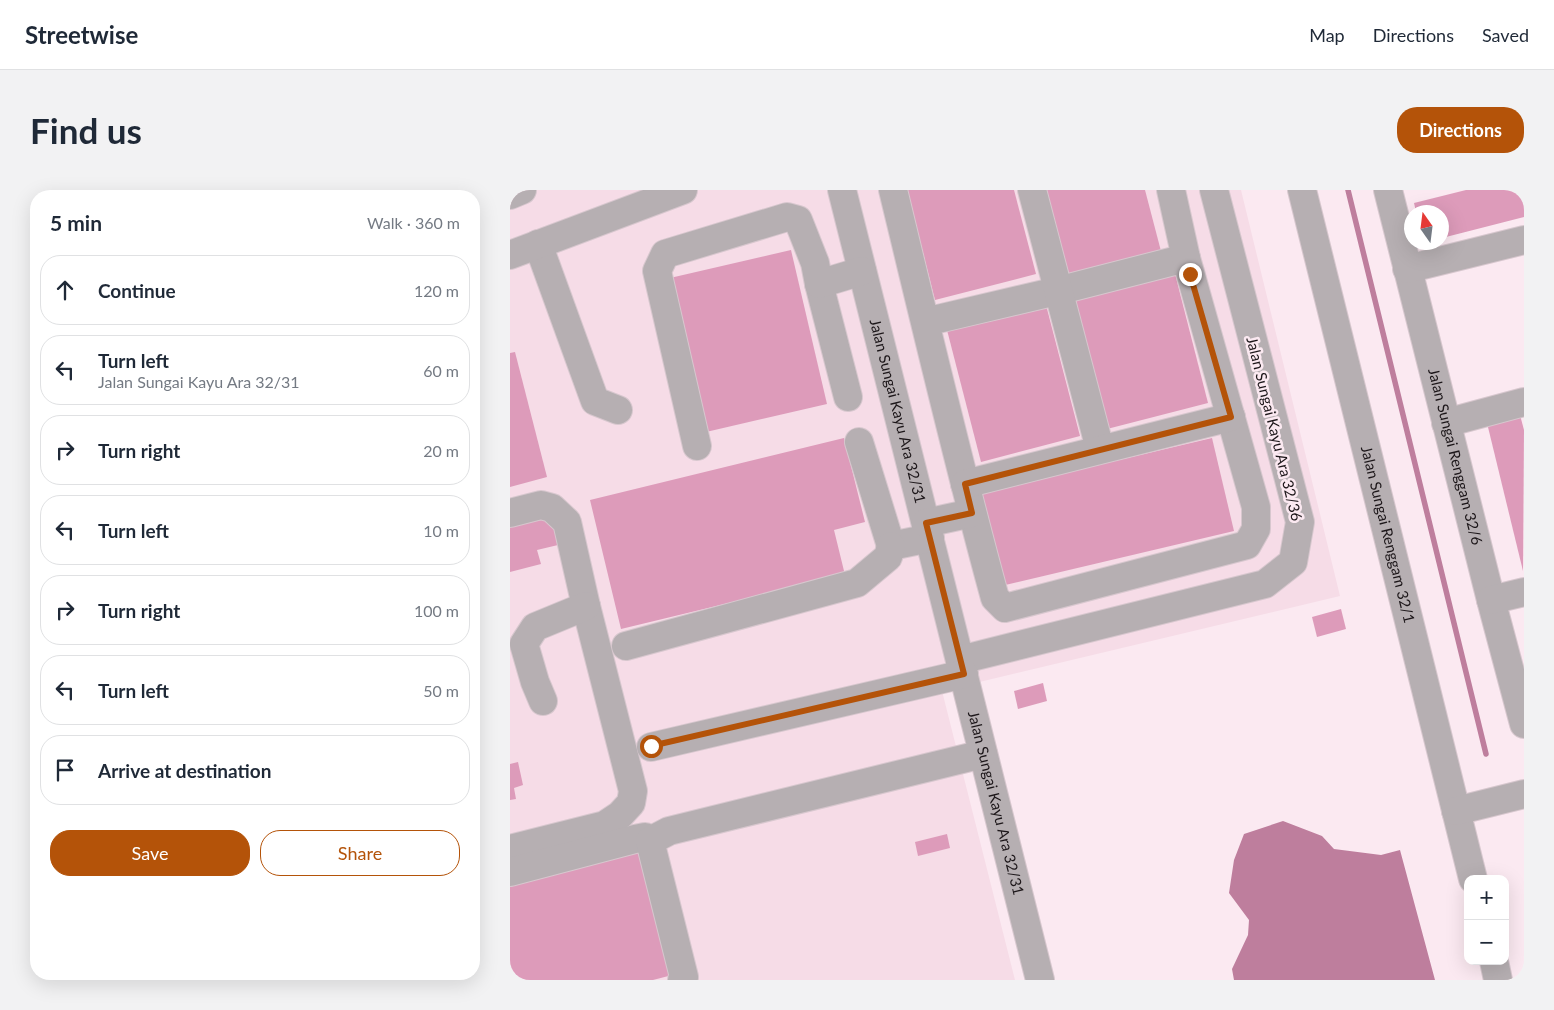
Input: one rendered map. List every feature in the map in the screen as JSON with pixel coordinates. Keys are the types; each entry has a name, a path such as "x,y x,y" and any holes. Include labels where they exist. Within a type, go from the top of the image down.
{"street":[{"path":"510,195 522,190"},
{"path":"510,255 683,190"},
{"name":"Jalan Sungai Kayu Ara 32/31","path":"842,190 1040,980"},
{"path":"893,190 972,513 995,598 1005,608 1247,545 1256,529 1256,507 1186,258 1171,190"},
{"path":"1032,190 1100,449"},
{"name":"Jalan Sungai Kayu Ara 32/36","path":"651,746 962,667 1265,584 1293,562 1300,522 1214,190"},
{"name":"Jalan Sungai Renggam 32/1","path":"1302,190 1472,875"},
{"name":"Jalan Sungai Renggam 32/6","path":"1395,191 1407,269 1524,724"},
{"path":"697,446 658,271 665,254 787,217 798,220 815,263 848,397"},
{"path":"1407,269 1524,240"},
{"path":"538,244 595,401 618,410"},
{"path":"925,322 1186,258"},
{"path":"819,284 862,271"},
{"path":"1446,423 1524,402"},
{"path":"965,484 1231,417"},
{"path":"626,646 857,583 888,557 891,546 859,442"},
{"path":"510,513 541,505 552,508 567,522 586,606 633,791 631,802 620,815 605,825 510,849"},
{"path":"891,546 972,513"},
{"path":"1491,600 1524,592"},
{"path":"543,701 535,682 524,644 535,627 586,606"},
{"path":"650,840 669,831 983,754"},
{"path":"1456,811 1524,794"},
{"path":"510,872 635,839 645,837 650,840 684,977 682,980"},
{"path":"1495,965 1498,980"}],"shaded area":[{"path":"510,190 1241,190 1340,596 942,691 1015,980 510,980"},
{"path":"1283,821 1322,836 1334,849 1381,855 1400,850 1435,980 1234,980 1232,969 1248,935 1249,920 1229,893 1234,860 1244,834"}],"building":[{"path":"907,190 1014,190 1036,274 935,300"},
{"path":"1038,190 1145,190 1162,255 1062,281"},
{"path":"1466,190 1524,190 1524,217 1449,236 1449,205 1414,205 1414,203"},
{"path":"791,250 827,404 706,432 670,278"},
{"path":"1174,270 1208,403 1107,429 1074,296"},
{"path":"1046,305 1080,436 981,462 947,330"},
{"path":"515,352 547,477 510,487 510,353"},
{"path":"1520,415 1524,430 1523,571 1487,423"},
{"path":"844,438 865,522 834,530 845,575 621,629 590,500"},
{"path":"1212,438 1234,531 1001,586 979,493"},
{"path":"549,509 558,545 537,550 541,564 510,572 510,519"},
{"path":"1341,609 1346,629 1317,637 1312,617"},
{"path":"1043,683 1047,701 1018,709 1014,691"},
{"path":"518,762 523,785 514,788 516,799 510,800 510,764"},
{"path":"947,834 950,848 918,856 915,842"},
{"path":"645,842 680,973 653,980 510,980 510,878"}],"waterway":[{"path":"1348,190 1486,754"}],"route":[{"path":"651,746 964,674 926,523 972,513 965,484 1231,417 1190,274"}]}
